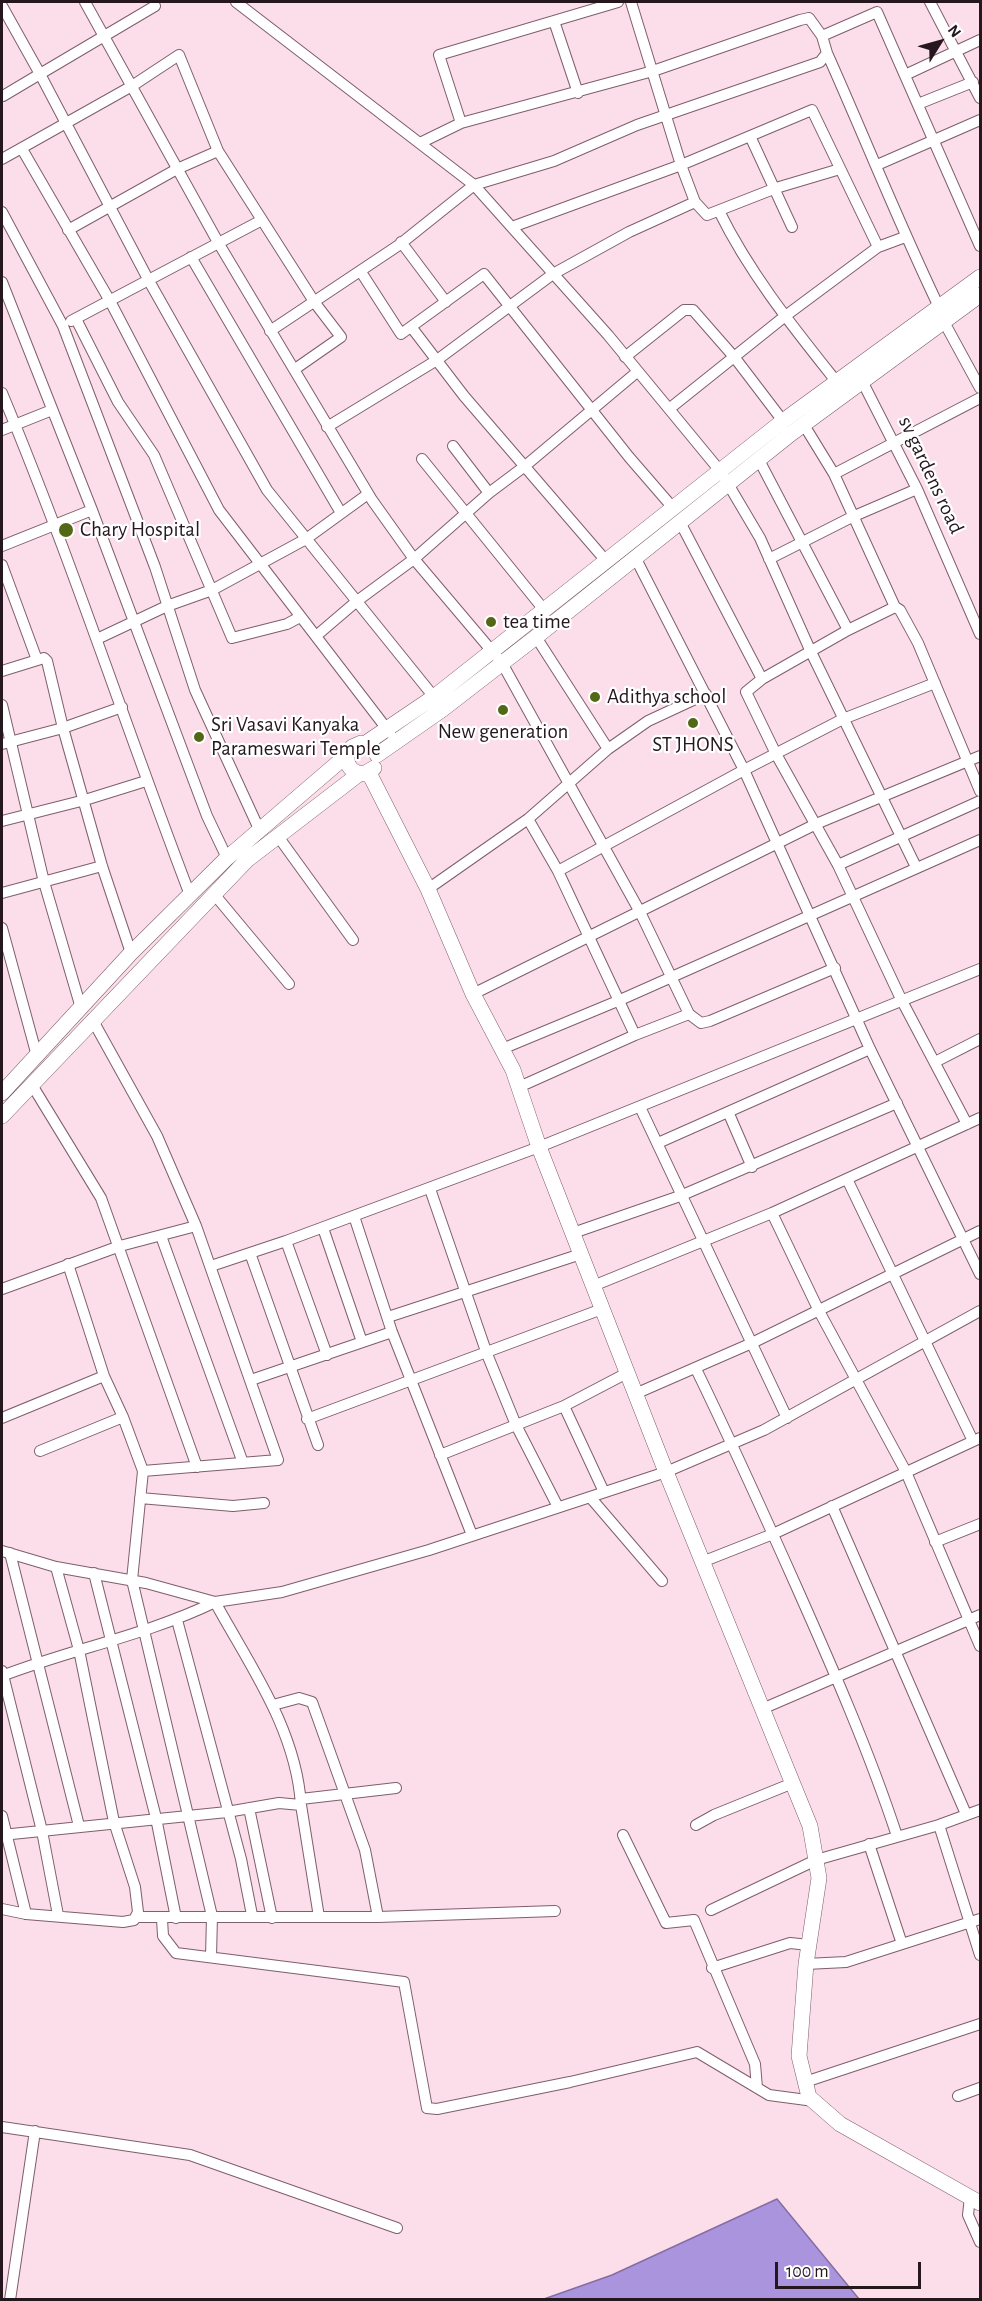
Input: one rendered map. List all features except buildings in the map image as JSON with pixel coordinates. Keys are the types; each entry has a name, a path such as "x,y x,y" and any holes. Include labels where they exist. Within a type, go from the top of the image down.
{"main road":[{"path":"725,477 759,460 804,425 859,375 942,315 981,277"},
{"path":"942,315 980,296"},
{"path":"2,1093 132,953 227,858 347,755 352,747 391,734 442,709 545,610 607,562 677,515 725,477 783,422 836,381 859,375"},
{"path":"377,755 391,734 434,697 498,657 537,637 636,559 677,515"},
{"path":"2,1116 92,1019 214,894 277,835 364,773 376,767 377,755 374,748 366,743"},
{"path":"347,755 350,769 364,773 428,889 473,994 519,1087 539,1147 635,1394 810,1826 819,1878 806,1964 799,2056 808,2097 840,2124 975,2200"}],"street":[{"path":"85,2 219,244 368,494 414,559 498,657 640,912 689,1014 701,1023 710,1022 835,968"},
{"path":"236,2 474,185 625,357 725,477 750,518 811,652 916,867"},
{"path":"461,123 439,55 618,2"},
{"path":"631,2 681,165 695,202 707,215 776,189 840,169"},
{"path":"930,2 981,98"},
{"path":"2,6 149,281 267,490 434,697"},
{"path":"2,96 155,6"},
{"path":"822,36 874,7 981,246"},
{"path":"420,143 461,123 579,93 653,71 809,18 822,36 827,53 877,165 905,237 942,315 981,388"},
{"path":"554,21 579,93"},
{"path":"905,75 981,40"},
{"path":"270,331 361,272 474,185 554,161 667,115 820,62 827,53"},
{"path":"2,159 132,86 179,55 218,151 315,303 342,338 295,369"},
{"path":"918,104 973,82"},
{"path":"512,227 681,165 812,110 878,248"},
{"path":"877,165 981,120"},
{"path":"750,136 792,227"},
{"path":"22,149 110,301 219,510 391,734"},
{"path":"68,230 177,169 218,151"},
{"path":"327,427 437,360 553,274 629,232 695,202"},
{"path":"719,211 740,254 784,317 836,381"},
{"path":"2,212 63,326 167,606 195,690 259,829"},
{"path":"63,326 262,220"},
{"path":"669,409 784,317 878,248 905,237"},
{"path":"401,242 446,302"},
{"path":"192,257 341,513"},
{"path":"361,272 401,334 484,274 677,515 762,679"},
{"path":"2,282 93,510 207,816 227,858"},
{"path":"625,357 684,310 693,310 735,358 783,422"},
{"path":"76,319 118,402 154,455 232,638 286,624 300,617"},
{"path":"412,328 607,562"},
{"path":"316,636 357,601 414,559 489,493 525,466 636,372"},
{"name":"sv gardens road","path":"859,375 895,442 976,610 981,634"},
{"path":"2,393 97,639 146,782 190,896"},
{"path":"834,474 981,398"},
{"path":"2,430 52,410"},
{"path":"804,425 834,474 895,607 900,610 918,643 981,791"},
{"path":"453,446 489,493"},
{"path":"422,459 545,610"},
{"path":"759,460 848,630"},
{"path":"769,559 852,517 917,489"},
{"path":"97,639 167,606 212,590 306,539 368,494"},
{"path":"2,546 93,510"},
{"path":"636,559 744,770 779,843 870,1049 981,1275"},
{"path":"2,565 37,660"},
{"path":"895,607 848,630 762,679 746,692 776,754 838,865 900,999 967,1124"},
{"path":"537,637 608,749"},
{"path":"2,671 44,658 47,662 102,866 132,953"},
{"path":"558,871 843,719 935,683"},
{"path":"428,889 528,819 608,749 648,721 706,693"},
{"path":"2,705 5,743 81,1008"},
{"path":"5,743 63,728 122,707"},
{"path":"473,994 816,824 981,756"},
{"path":"2,820 85,800 146,782"},
{"path":"838,865 981,801"},
{"path":"528,819 558,871 635,1035"},
{"path":"277,835 353,940"},
{"path":"502,1049 620,1000 981,840"},
{"path":"2,893 102,866"},
{"path":"214,894 289,984"},
{"path":"2,928 37,1056"},
{"path":"211,1266 323,1228 539,1147 856,1019 900,999 981,969"},
{"path":"519,1087 635,1035 689,1014"},
{"path":"92,1019 158,1136 196,1226 278,1460 143,1471"},
{"path":"935,1062 981,1039"},
{"path":"658,1143 729,1114 870,1049"},
{"path":"32,1085 101,1198 197,1467"},
{"path":"573,1233 681,1196 897,1103"},
{"path":"640,1107 787,1418"},
{"path":"729,1114 752,1167"},
{"path":"593,1286 772,1213 917,1145 981,1118"},
{"path":"702,1562 773,1534 977,1440 892,1275 847,1179"},
{"path":"430,1189 464,1293 487,1354 516,1425 558,1507"},
{"path":"772,1213 819,1311 906,1472 981,1646"},
{"path":"354,1216 392,1332 472,1535"},
{"path":"2,1289 120,1246 196,1226"},
{"path":"323,1228 362,1342"},
{"path":"635,1394 752,1343 981,1231"},
{"path":"161,1236 243,1463"},
{"path":"286,1241 327,1355"},
{"path":"250,1253 318,1445"},
{"path":"388,1317 581,1254"},
{"path":"68,1264 104,1377 123,1417 143,1471 132,1580 190,1814 212,1916 211,1957"},
{"path":"308,1419 487,1354 602,1309"},
{"path":"58,1916 42,1832 2,1674 109,1640 146,1631 177,1620 215,1602 282,1592 472,1535 666,1472 787,1418 981,1311"},
{"path":"251,1380 392,1332"},
{"path":"696,1369 732,1442 836,1676 882,1789 897,1836"},
{"path":"440,1455 564,1406 627,1373"},
{"path":"2,1418 104,1377"},
{"path":"564,1406 603,1492"},
{"path":"40,1451 123,1417"},
{"path":"590,1497 662,1581"},
{"path":"140,1498 182,1504 233,1506 264,1503"},
{"path":"832,1506 966,1814"},
{"path":"935,1542 981,1524"},
{"path":"6,1552 56,1567 132,1580 215,1602 273,1705 300,1784 319,1917"},
{"path":"6,1552 79,1826"},
{"path":"56,1567 79,1650 115,1822 135,1887 136,1917"},
{"path":"94,1574 156,1818 176,1918"},
{"path":"762,1709 981,1615"},
{"path":"177,1620 241,1859 252,1915"},
{"path":"273,1705 299,1698 312,1702 365,1851 378,1917"},
{"path":"696,1825 714,1815 793,1783"},
{"path":"4,1835 190,1814 227,1812 396,1788"},
{"path":"249,1808 272,1918"},
{"path":"711,1910 816,1860 939,1825 981,1810"},
{"path":"2,1816 4,1835 26,1914"},
{"path":"939,1825 975,1921 981,1955"},
{"path":"623,1835 666,1923 694,1920 712,1968 755,2064 757,2088"},
{"path":"869,1844 902,1944"},
{"path":"2,1910 123,1922 132,1921 136,1917 162,1919 252,1915 272,1918 378,1917 555,1911"},
{"path":"162,1919 163,1936 176,1953 404,1982 427,2108 437,2109 570,2082 697,2052 769,2095 814,2102"},
{"path":"806,1964 846,1962 975,1921"},
{"path":"712,1968 790,1943 809,1945"},
{"path":"805,2082 981,2024"},
{"path":"958,2096 981,2088"},
{"path":"2,2127 190,2155 397,2228"},
{"path":"10,2300 35,2131"},
{"path":"975,2200 968,2215 981,2242"}],"shaded area":[{"path":"777,2199 859,2299 544,2299 612,2275"}],"place":[{"name":"Chary Hospital","path":"66,530"},
{"name":"tea time","path":"491,622"},
{"name":"Adithya school","path":"595,697"},
{"name":"New generation","path":"503,710"},
{"name":"ST JHONS","path":"693,723"},
{"name":"Sri Vasavi Kanyaka Parameswari Temple","path":"199,737"}]}
